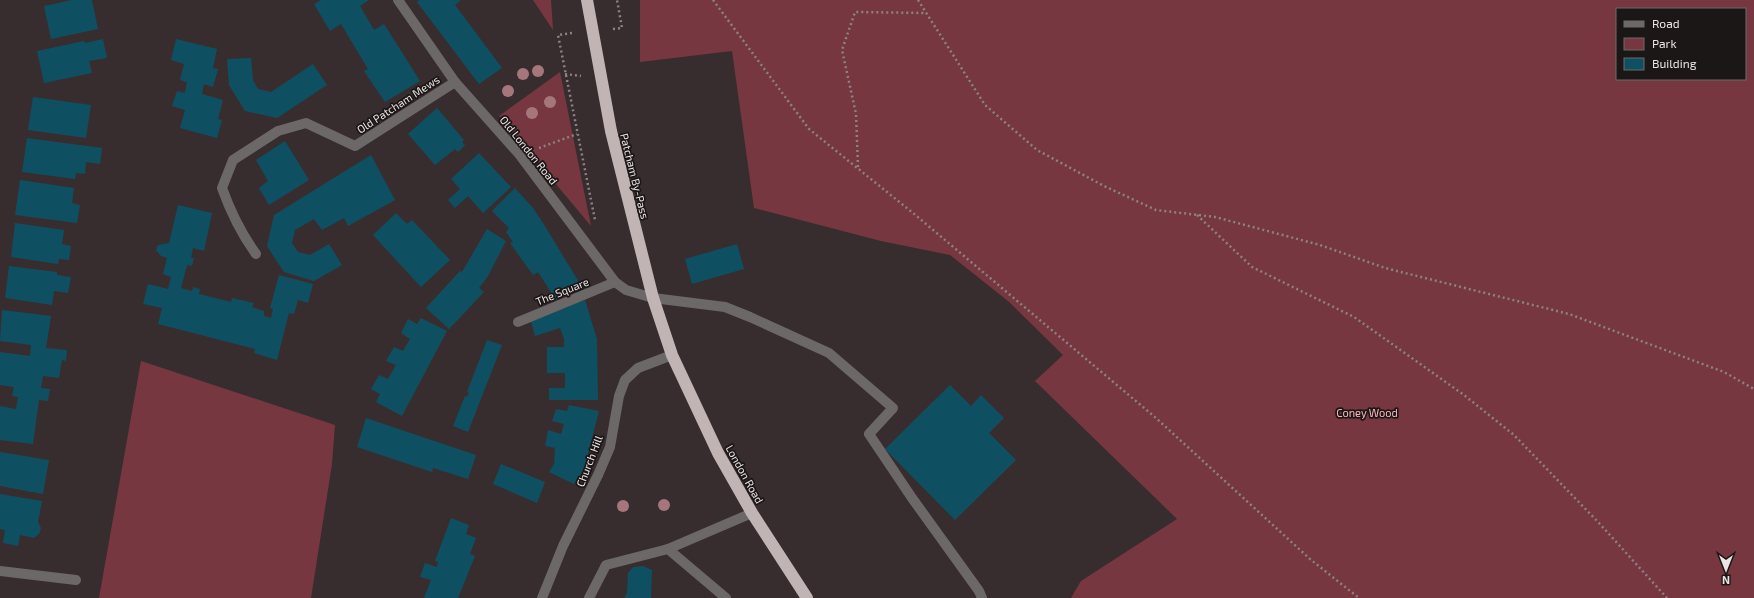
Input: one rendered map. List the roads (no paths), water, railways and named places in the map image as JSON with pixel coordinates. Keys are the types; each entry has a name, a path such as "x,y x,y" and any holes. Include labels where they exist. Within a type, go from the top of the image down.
{"highway":[{"name":"Patcham By-Pass","path":"587,0 611,131 653,298 672,355"},
{"name":"London Road","path":"672,355 718,453 752,513 804,597"}],"street":[{"name":"Old London Road","path":"398,0 456,82 519,154 614,282 626,290 653,298 725,307 793,336 829,353 893,408 869,434 912,498 979,591 982,598"},
{"name":"Old Patcham Mews","path":"256,254 241,233 222,188 233,160 278,131 306,123 355,146 456,82"},
{"name":"The Square","path":"518,322 614,282"},
{"name":"Church Hill","path":"542,598 563,546 610,448 619,396 624,380 638,368 672,355"},
{"path":"589,598 606,565 668,549 752,513"},
{"path":"668,549 726,598"},
{"path":"0,571 76,580"}],"park label":[{"name":"Coney Wood","path":"1367,412"}]}
